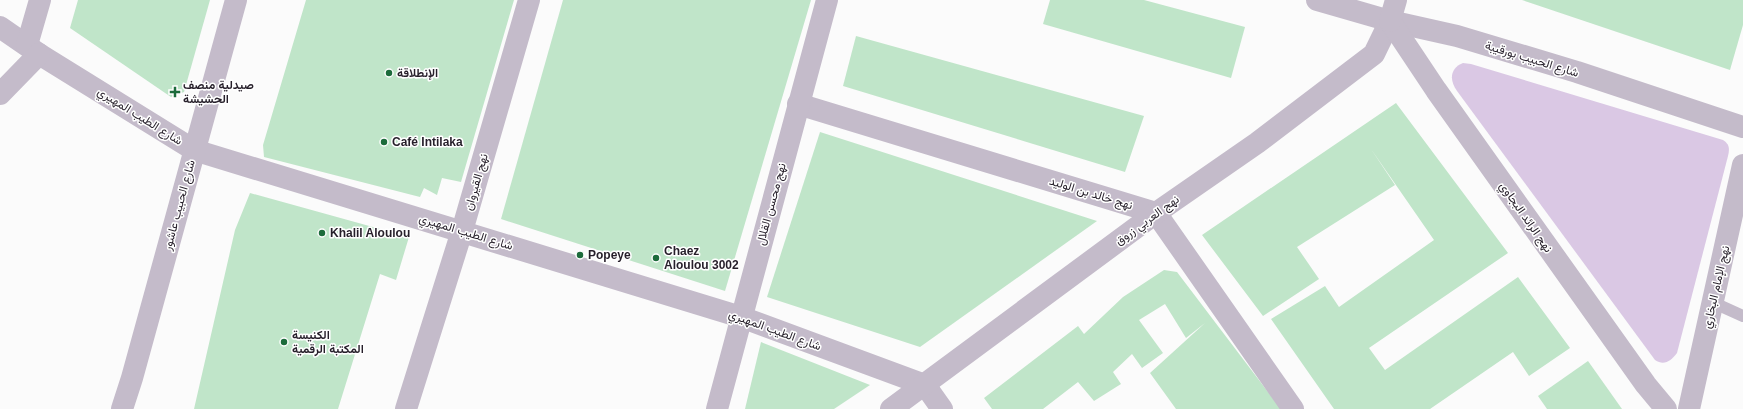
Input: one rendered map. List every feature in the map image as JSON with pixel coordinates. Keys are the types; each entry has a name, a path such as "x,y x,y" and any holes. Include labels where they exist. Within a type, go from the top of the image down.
{"street":[{"path":"0,94 33,50 40,0"},
{"name":"شارع الحبيب عاشور","path":"122,409 132,378 236,0"},
{"name":"نهج القيروان","path":"406,409 462,231 529,0"},
{"name":"نهج محسن القلال","path":"717,409 827,0"},
{"name":"شارع الحبيب بورقيبة","path":"1317,0 1390,21 1465,38 1577,72 1743,127"},
{"name":"نهج العربي زروق","path":"891,409 1156,213 1257,143 1374,54 1390,21 1396,0"},
{"name":"نهج الرائد البجاوي","path":"1390,21 1436,90 1636,372 1666,409"},
{"name":"شارع الطيب المهيري","path":"0,27 33,50 194,150 741,317 925,385"},
{"name":"نهج خالد بن الوليد","path":"798,104 1156,213"},
{"name":"نهج الإمام البخاري","path":"1689,409 1743,165"},
{"path":"1156,213 1293,409"},
{"path":"925,385 942,409"}],"lane":[{"path":"1712,302 1743,316"}],"shaded area":[{"path":"1463,63 1471,64 1723,140 1727,143 1729,148 1728,156 1677,353 1670,360 1661,363 1655,360 1454,87 1452,79 1453,71"}],"building":[{"path":"78,0 210,0 184,92 171,97 70,28"},
{"name":"الإنطلاقة","path":"306,0 514,0 461,182 442,178 437,195 424,188 420,197 264,157 263,145"},
{"path":"563,0 811,0 725,291 501,219"},
{"path":"1050,0 1144,0 1245,27 1231,78 1043,24"},
{"path":"1522,0 1743,0 1743,25 1730,70"},
{"path":"856,36 1144,116 1125,172 843,86"},
{"path":"1396,103 1508,253 1369,348 1385,370 1518,277 1570,348 1529,376 1513,352 1430,409 1334,409 1271,319 1325,286 1339,307 1434,240 1371,149 1395,185 1297,247 1319,279 1263,316 1202,235"},
{"path":"820,132 1097,221 920,347 767,297"},
{"name":"الكنيسة المكتبة الرقمية","path":"250,193 409,237 396,280 380,274 338,409 194,409 235,230"},
{"path":"1164,270 1177,272 1281,409 1176,409 1150,373 1205,323 1186,338 1165,304 1139,320 1163,353 1142,368 1132,354 1113,372 1121,384 1094,401 1078,382 1043,409 992,409 984,398 1078,326 1084,334 1123,297"},
{"path":"761,342 870,385 834,409 745,409"},
{"path":"1588,361 1622,409 1547,409 1538,396"}],"place":[{"name":"الإنطلاقة","path":"389,73"},
{"name":"صيدلية منصف الحشيشة","path":"175,92"},
{"name":"Café Intilaka","path":"384,142"},
{"name":"Khalil Aloulou","path":"322,233"},
{"name":"Popeye","path":"580,255"},
{"name":"Chaez Aloulou 3002","path":"656,258"},
{"name":"الكنيسة المكتبة الرقمية","path":"284,342"}]}
